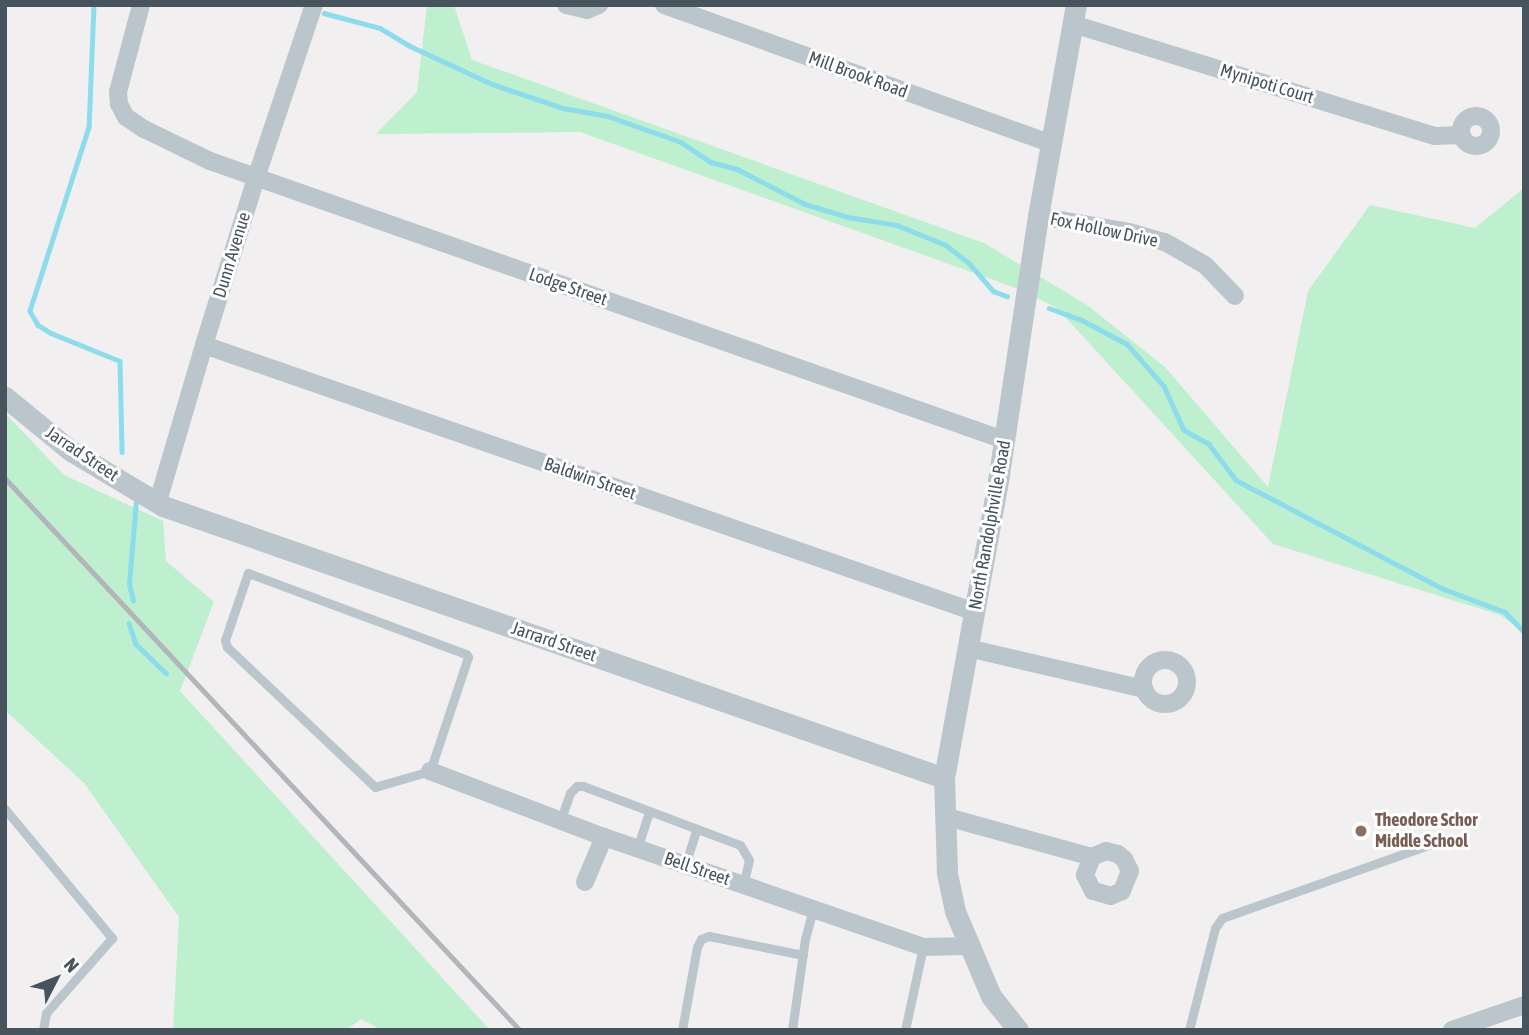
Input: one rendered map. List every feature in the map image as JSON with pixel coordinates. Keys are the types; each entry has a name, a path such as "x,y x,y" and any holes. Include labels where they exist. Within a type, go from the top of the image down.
{"street":[{"name":"Lodge Street","path":"141,5 118,92 119,104 127,117 136,124 210,161 256,178 1004,440"},
{"name":"Dunn Avenue","path":"163,506 159,498 204,345 314,5"},
{"path":"566,5 587,10 598,5"},
{"name":"Mill Brook Road","path":"664,5 1052,144"},
{"name":"North Randolphville Road","path":"1018,1030 992,996 954,911 947,872 944,778 975,612 1038,216 1075,14"},
{"name":"Mynipoti Court","path":"1075,14 1435,136 1462,135"},
{"name":"Fox Hollow Drive","path":"1038,216 1129,232 1166,243 1205,265 1235,296"},
{"name":"Baldwin Street","path":"204,345 975,612"},
{"name":"Jarrad Street","path":"5,397 71,451 163,506"},
{"name":"Jarrard Street","path":"163,506 944,778"},
{"path":"968,649 1144,689"},
{"name":"Bell Street","path":"430,771 637,849 923,947 968,946"},
{"path":"947,817 1092,858"},
{"path":"585,882 604,837"},
{"path":"1452,1030 1524,1005"}],"lane":[{"path":"248,573 466,654 468,657 430,771 375,787 227,647 225,640 248,573"},
{"path":"561,819 570,793 578,786 649,811 740,845 745,850 748,868 743,885"},
{"path":"5,808 111,938 46,1013 43,1030"},
{"path":"637,849 649,811"},
{"path":"685,865 697,829"},
{"path":"1189,1030 1215,928 1222,918 1446,839"},
{"path":"792,1030 813,909"},
{"path":"682,1030 701,939 709,936 803,955"},
{"path":"905,1030 923,947"}],"green space":[{"path":"427,5 454,5 472,60 984,243 1087,305 1165,367 1268,487 1308,291 1370,205 1475,228 1524,188 1524,632 1500,615 1273,544 1057,308 1016,288 580,132 376,134 417,92"},
{"path":"5,413 64,475 163,521 166,561 214,602 180,691 490,1030 382,1030 361,1019 346,1030 173,1030 179,917 84,783 5,710"}],"waterway":[{"path":"94,5 89,127 30,311 38,325 51,333 120,361 122,452"},
{"path":"324,13 380,28 410,46 492,84 563,108 608,116 681,142 711,162 737,169 805,204 848,217 897,225 946,245 969,263 993,291 1007,296"},
{"path":"1049,308 1082,320 1127,344 1164,386 1184,430 1209,444 1236,480 1444,589 1505,612 1524,632"},
{"path":"133,601 129,584 136,500"},
{"path":"129,623 136,644 166,673"}],"railway":[{"path":"5,478 520,1030"}],"place":[{"name":"Theodore Schor Middle School","path":"1361,831"}]}
